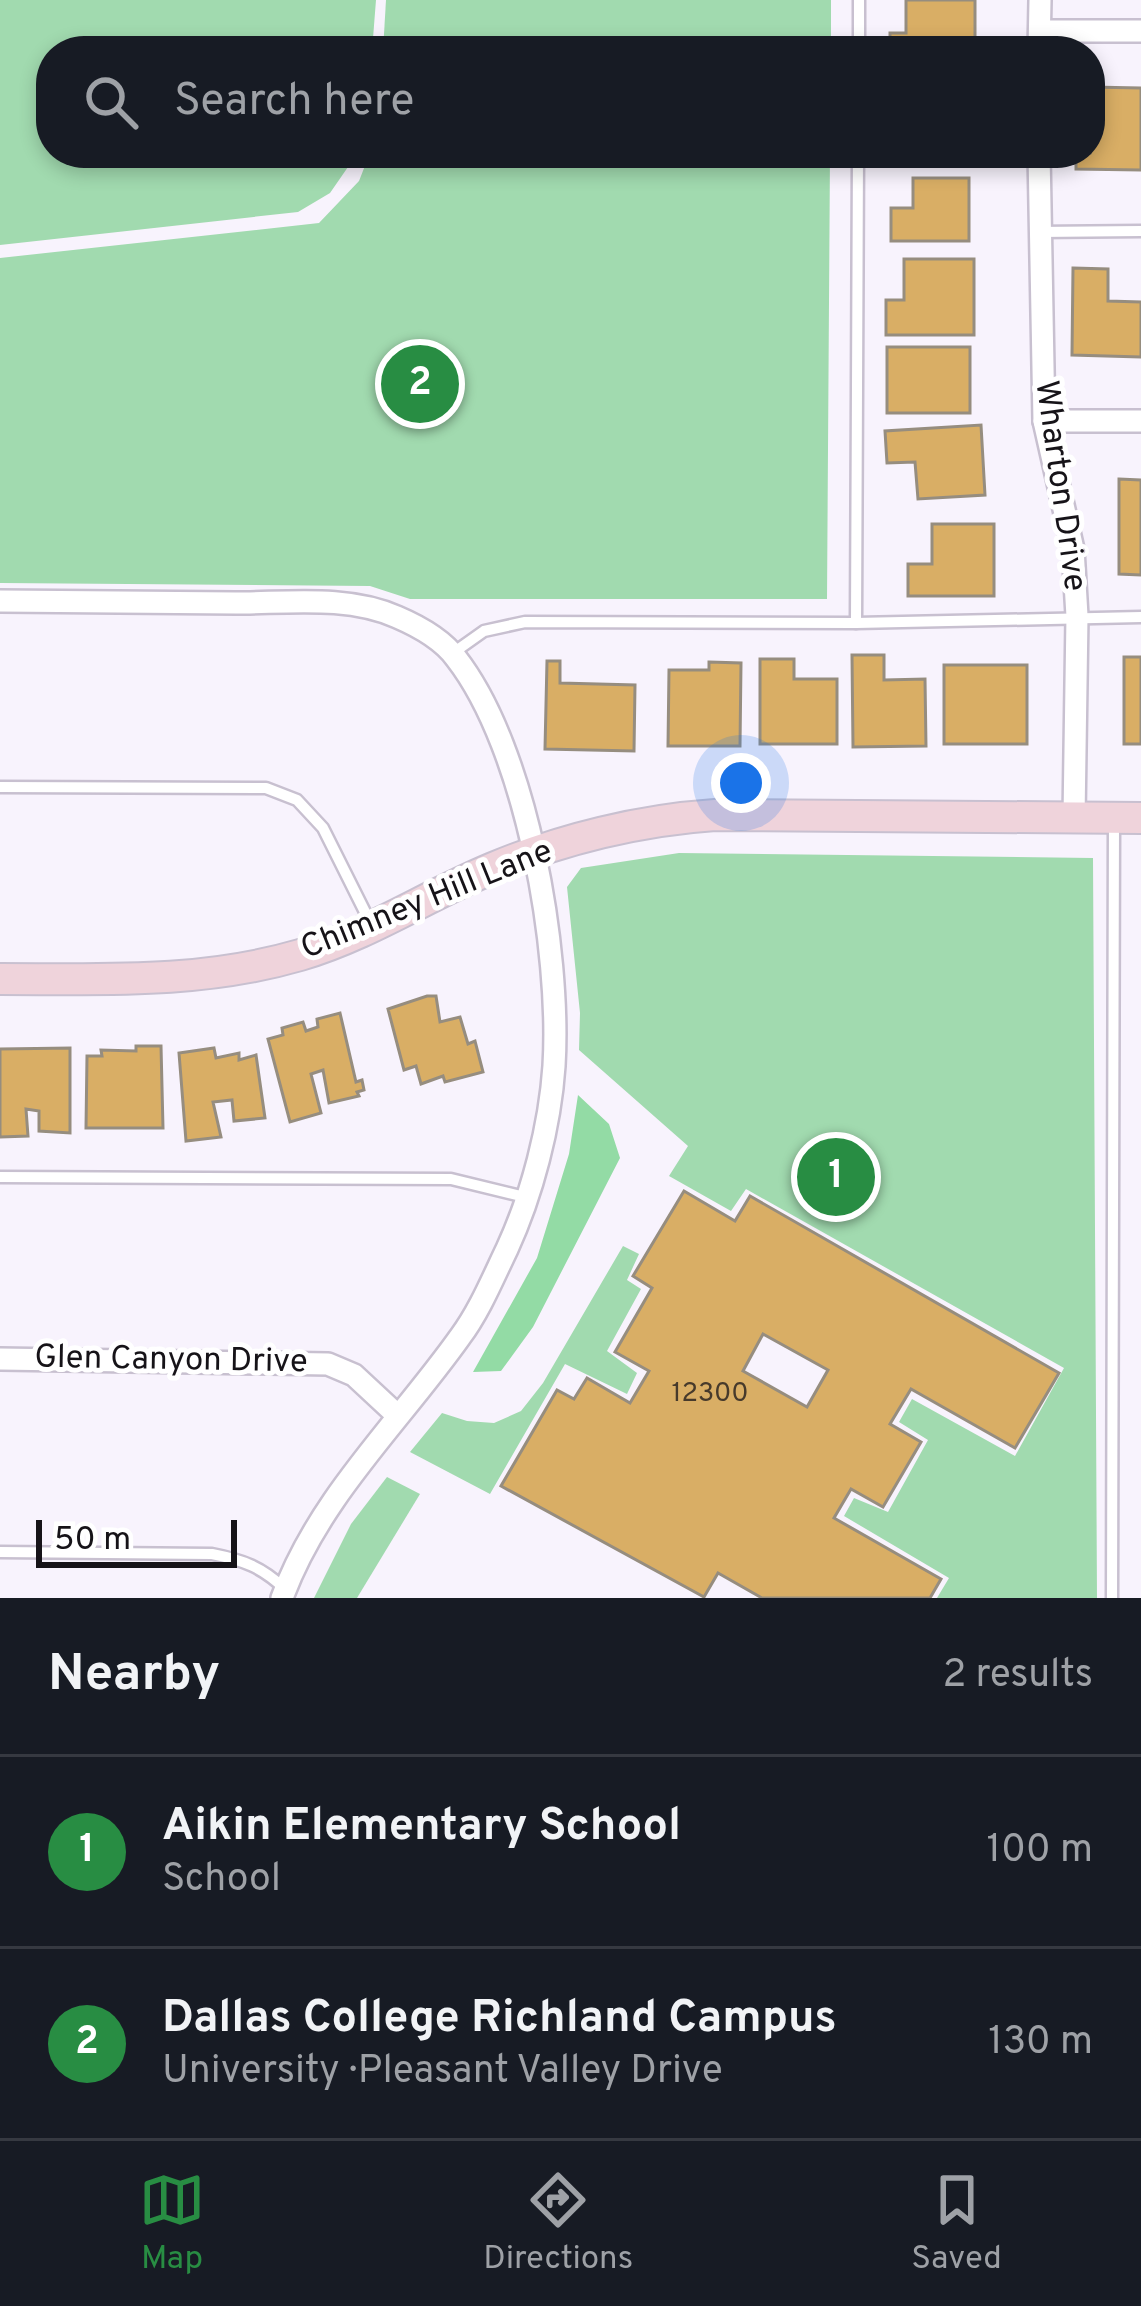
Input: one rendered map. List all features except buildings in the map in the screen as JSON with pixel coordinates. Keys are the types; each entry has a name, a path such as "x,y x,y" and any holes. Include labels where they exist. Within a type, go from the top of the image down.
{"street":[{"path":"1040,0 1040,36"},
{"path":"1090,36 1141,31"},
{"name":"Wharton Drive","path":"1039,168 1044,422 1073,548 1077,616 1074,818"},
{"path":"1044,422 1141,421"},
{"path":"0,602 361,606 410,623 453,653 486,702 504,746 533,855 547,941 554,1067 536,1165 508,1246 462,1335 340,1489 284,1593"},
{"name":"Chimney Hill Lane","path":"0,979 155,980 234,973 306,953 373,927 494,868 666,818 1128,818"},
{"name":"Glen Canyon Drive","path":"0,1359 328,1364 354,1375 397,1414"}],"lane":[{"path":"859,0 859,36"},
{"path":"856,622 858,168"},
{"path":"1038,232 1141,231"},
{"path":"453,653 484,631 526,622 1141,616"},
{"path":"0,787 266,788 297,800 323,828 373,927"},
{"path":"1112,1598 1128,818"},
{"path":"0,1177 451,1178 526,1197"},
{"path":"0,1552 212,1554 265,1570 284,1593"}],"green space":[{"path":"0,0 376,0 373,36 36,36 36,168 347,168 330,193 298,212 0,245"},
{"path":"386,0 831,0 831,36 384,36"},
{"path":"364,168 830,168 827,599 410,599 370,586 0,583 0,258 319,223 359,181"},
{"path":"679,853 1093,858 1097,1598 937,1598 949,1578 844,1516 854,1498 888,1512 928,1440 899,1422 912,1399 1015,1456 1064,1368 746,1189 731,1211 669,1176 688,1146 579,1050 580,1013 567,887 581,868"},
{"path":"578,1095 609,1124 620,1158 533,1327 501,1371 473,1372 537,1258 569,1154"},
{"path":"623,1246 639,1254 627,1280 641,1289 607,1351 637,1373 627,1394 565,1364 490,1494 410,1452 442,1413 494,1423 521,1411 543,1383"},
{"path":"387,1477 420,1494 357,1598 314,1598 351,1524"}],"place":[{"name":"Dallas College Richland Campus","path":"420,384"},
{"name":"Aikin Elementary School","path":"836,1177"}]}
